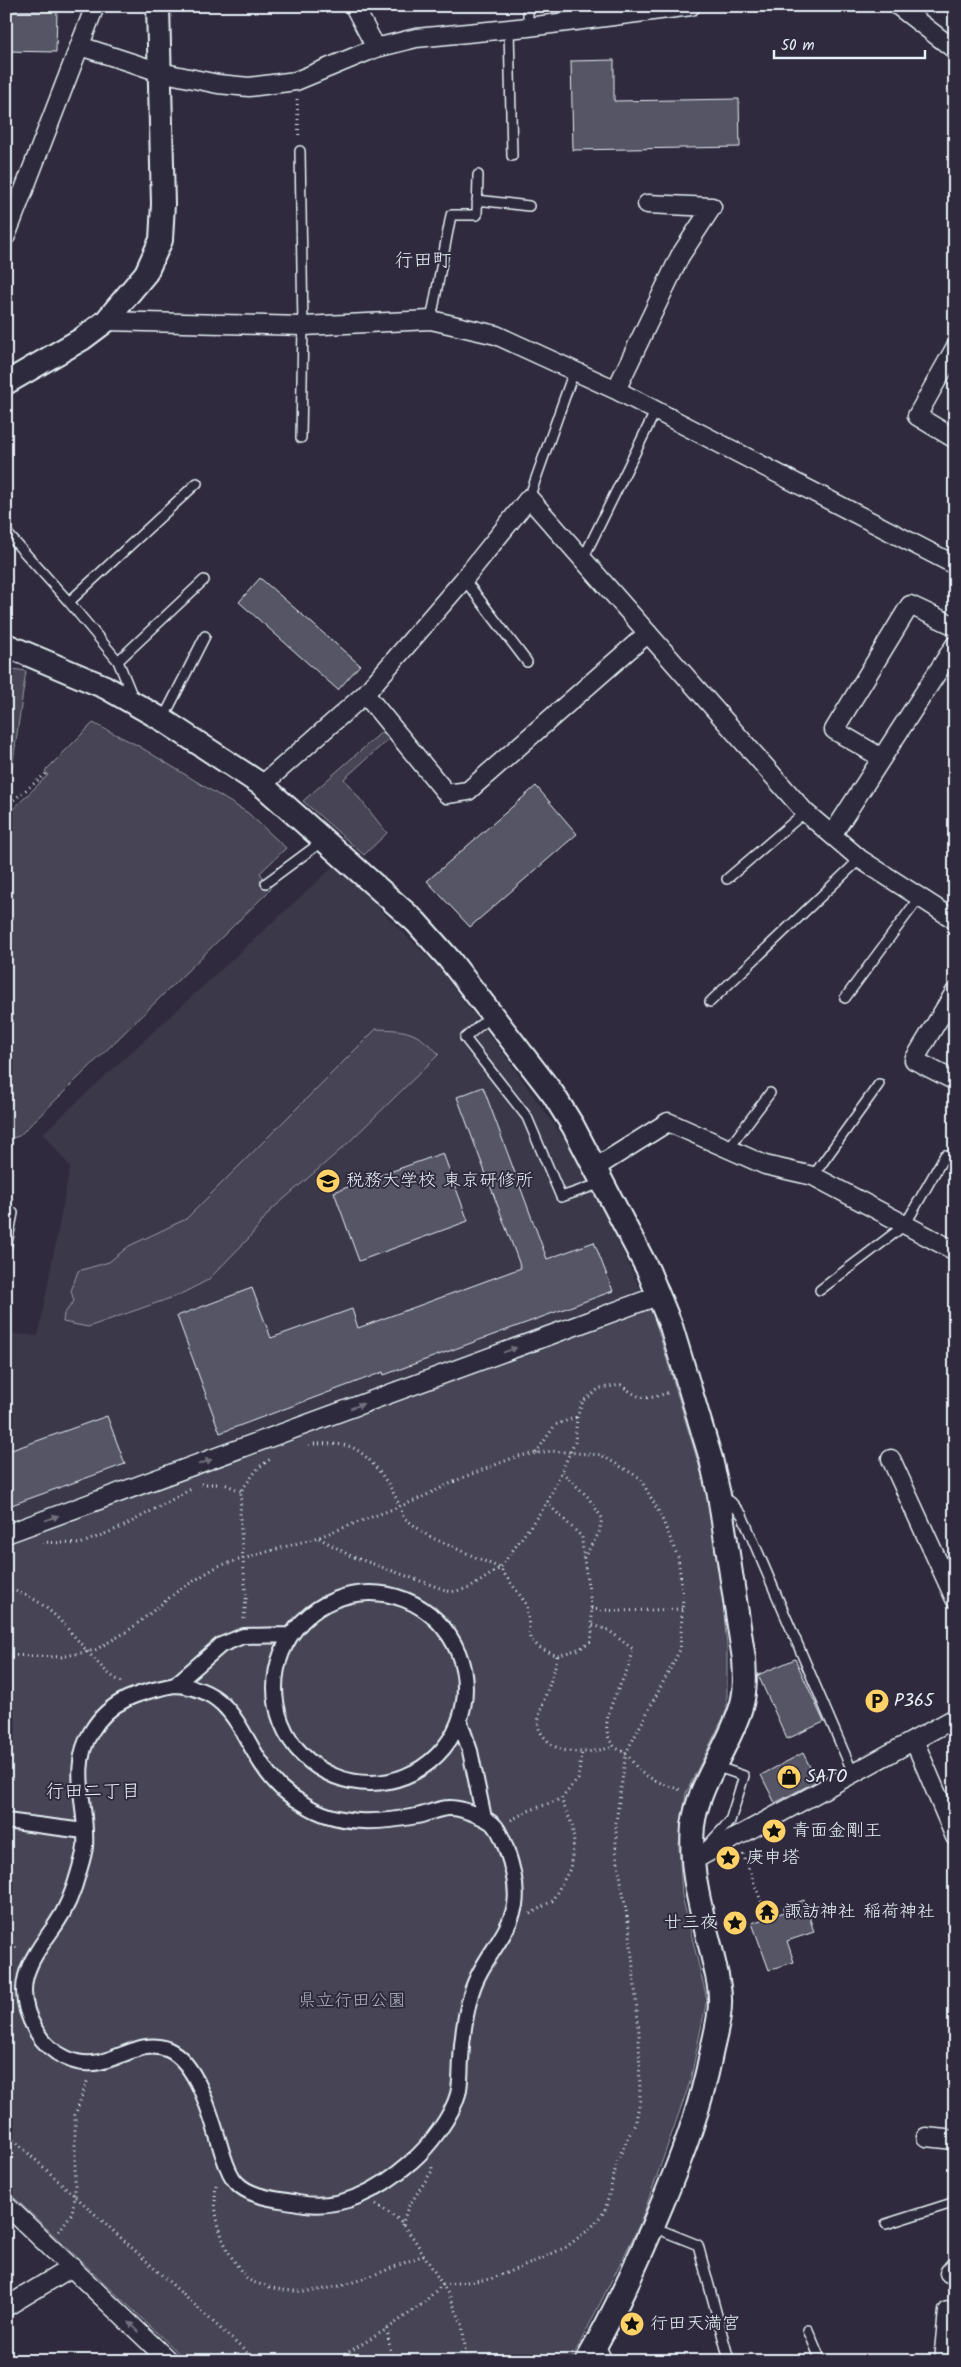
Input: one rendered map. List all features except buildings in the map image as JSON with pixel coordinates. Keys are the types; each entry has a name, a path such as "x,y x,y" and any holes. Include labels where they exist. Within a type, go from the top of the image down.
{"street":[{"path":"6,236 11,207 80,46 95,6"},
{"path":"6,383 82,339 106,321 146,273 161,240 163,204 158,6"},
{"path":"354,6 376,48"},
{"path":"80,46 160,72 218,84 249,87 296,81 376,48 416,38 528,27 692,6"},
{"path":"898,6 955,50"},
{"path":"616,390 680,256 712,207 647,204"},
{"path":"106,321 303,326 431,320 496,335 656,410 955,565"},
{"path":"955,348 917,416 955,439"},
{"path":"262,786 364,694 464,579 528,498 805,812 860,859 955,920"},
{"path":"882,758 834,730 910,605 955,626"},
{"path":"364,694 447,794 468,790 648,634"},
{"path":"6,645 105,687 135,703 262,786 416,922 449,959 553,1094 573,1126 660,1295 711,1459 719,1495 739,1623 745,1683 739,1714 701,1796 693,1826 694,1860 704,1918 718,1979 720,2009 703,2096 689,2138 620,2303 603,2351 587,2361"},
{"path":"832,835 955,645"},
{"path":"955,992 914,1060 955,1081"},
{"path":"598,1176 668,1122 765,1165 813,1176 955,1251"},
{"path":"6,1534 660,1295"},
{"path":"891,1459 955,1599"},
{"path":"367,1593 404,1598 436,1616 458,1648 468,1685 460,1722 438,1755 409,1775 372,1783 335,1777 304,1758 282,1727 274,1691 280,1653 291,1635 300,1620 330,1600 367,1593"},
{"path":"175,1685 221,1645 243,1636 291,1635"},
{"path":"175,1685 192,1686 213,1696 232,1713 262,1764 278,1786 307,1807 332,1818 373,1821 418,1816 451,1807 484,1818 497,1827 511,1863 515,1887 515,1906 506,1928 476,1975 467,2011 458,2094 443,2123 423,2152 398,2174 368,2194 357,2198 310,2205 250,2192 235,2182 226,2164 200,2086 182,2058 166,2048 147,2048 127,2051 111,2061 87,2065 71,2061 46,2045 34,2028 25,2000 26,1974 31,1959 57,1922 73,1893 85,1846 79,1786 82,1756 88,1736 106,1713 119,1702 142,1691 175,1685"},
{"path":"694,1860 955,1718"},
{"path":"460,1722 470,1751 484,1818"},
{"path":"914,1740 955,1837"},
{"path":"6,1821 84,1831"},
{"path":"926,2137 955,2140"},
{"path":"6,2205 169,2361"},
{"path":"6,2307 72,2267"},
{"path":"943,2361 948,2312"}],"lane":[{"path":"528,6 528,27"},
{"path":"508,29 512,156"},
{"path":"300,151 303,326 301,438"},
{"path":"431,320 451,215 477,215 478,175"},
{"path":"477,200 529,206"},
{"path":"528,498 574,371"},
{"path":"583,559 656,410"},
{"path":"69,602 198,483"},
{"path":"6,532 69,602 118,661 135,703"},
{"path":"464,579 528,662"},
{"path":"118,661 204,580"},
{"path":"163,720 205,636"},
{"path":"727,879 805,812"},
{"path":"266,883 324,840"},
{"path":"710,1002 860,859"},
{"path":"844,998 919,898"},
{"path":"492,1014 465,1038 528,1117 561,1197 598,1176"},
{"path":"813,1176 878,1084"},
{"path":"728,1149 770,1093"},
{"path":"820,1290 905,1225 945,1156"},
{"path":"6,1248 13,1213"},
{"path":"719,1495 731,1502 742,1515 853,1773"},
{"path":"694,1860 730,1821 744,1776 715,1766"},
{"path":"886,2224 949,2204 955,2199"},
{"path":"653,2227 698,2244 728,2356"},
{"path":"808,2330 820,2361"}],"path":[{"path":"296,81 300,151"},
{"path":"6,806 47,773"},
{"path":"319,1537 350,1556 451,1592 470,1588 500,1568 548,1503 576,1442 576,1417 583,1401 600,1388 621,1385 633,1395 648,1400 689,1386"},
{"path":"535,1454 555,1424 576,1417"},
{"path":"303,1444 349,1446 362,1455 382,1475 401,1506 404,1517 428,1536 500,1568 527,1605 530,1639 540,1648 557,1656 581,1648 591,1641 593,1625 583,1559 582,1537 548,1503"},
{"path":"6,1655 61,1657 95,1650 128,1631 179,1590 218,1566 319,1537 401,1506 464,1477 518,1456 552,1451 601,1456 640,1478 660,1514 678,1557 682,1608 680,1650 626,1754 616,1822 616,1851 631,1944 639,2032 640,2100 636,2121 618,2159 605,2211 591,2228 566,2247 527,2265 490,2279 442,2285 421,2305 387,2329 334,2361"},
{"path":"238,1639 245,1616 240,1517 241,1491 259,1467 274,1456"},
{"path":"562,1472 588,1497 602,1518 599,1533 583,1559"},
{"path":"35,1542 80,1544 124,1526 181,1493 202,1484 224,1484 241,1491"},
{"path":"6,1589 22,1592 43,1603 102,1668 116,1680 142,1691"},
{"path":"591,1608 620,1611 682,1608"},
{"path":"593,1625 608,1630 633,1649 631,1662 606,1715 607,1733 614,1747 626,1754 641,1772 666,1785 701,1796"},
{"path":"557,1656 550,1687 539,1719 539,1732 549,1743 567,1752 582,1752 614,1747"},
{"path":"497,1827 528,1811 561,1799 578,1779 582,1752"},
{"path":"506,1928 552,1902 570,1869 574,1843 572,1824 561,1799"},
{"path":"737,1837 766,1914"},
{"path":"49,2245 72,2213 76,2197 75,2115 92,2064"},
{"path":"6,2133 256,2361"},
{"path":"402,2225 408,2207 432,2171 433,2158 428,2144"},
{"path":"221,2149 215,2194 216,2217 224,2243 235,2263 250,2280 278,2290 309,2291 335,2288 424,2255"},
{"path":"368,2194 378,2206 399,2220 424,2255 450,2297 462,2324 467,2361"},
{"path":"387,2329 392,2361"}],"shaded area":[{"name":"税務大学校 東京研修所","path":"335,865 437,966 506,1057 563,1137 596,1195 641,1291 6,1525 6,1333 38,1336 70,1167 43,1133"}],"green space":[{"path":"6,668 26,671 11,776 6,775"},
{"path":"93,723 137,745 248,813 286,848 260,873 271,889 19,1136 9,1139 6,1135 6,816 48,775 45,771"},
{"path":"384,730 391,737 344,779 387,833 364,855 303,801"},
{"path":"376,1029 411,1033 439,1054 346,1145 270,1211 249,1238 208,1280 179,1295 88,1327 63,1322 64,1314 74,1301 71,1291 78,1271 109,1262 129,1246 186,1219"},
{"name":"県立行田公園","path":"651,1307 704,1482 719,1561 727,1646 727,1710 686,1793 679,1845 682,1896 707,1999 690,2082 640,2224 571,2361 187,2361 6,2190 6,1543"}],"place":[{"name":"税務大学校 東京研修所","path":"328,1181"},
{"name":"P365","path":"877,1701"},
{"name":"SATO","path":"789,1777"},
{"name":"青面金剛王","path":"774,1831"},
{"name":"庚申塔","path":"728,1858"},
{"name":"諏訪神社 稲荷神社","path":"767,1912"},
{"name":"廿三夜","path":"735,1923"},
{"name":"行田天満宮","path":"632,2324"}],"district":[{"name":"行田町","path":"423,261"},
{"name":"行田二丁目","path":"93,1792"}]}
